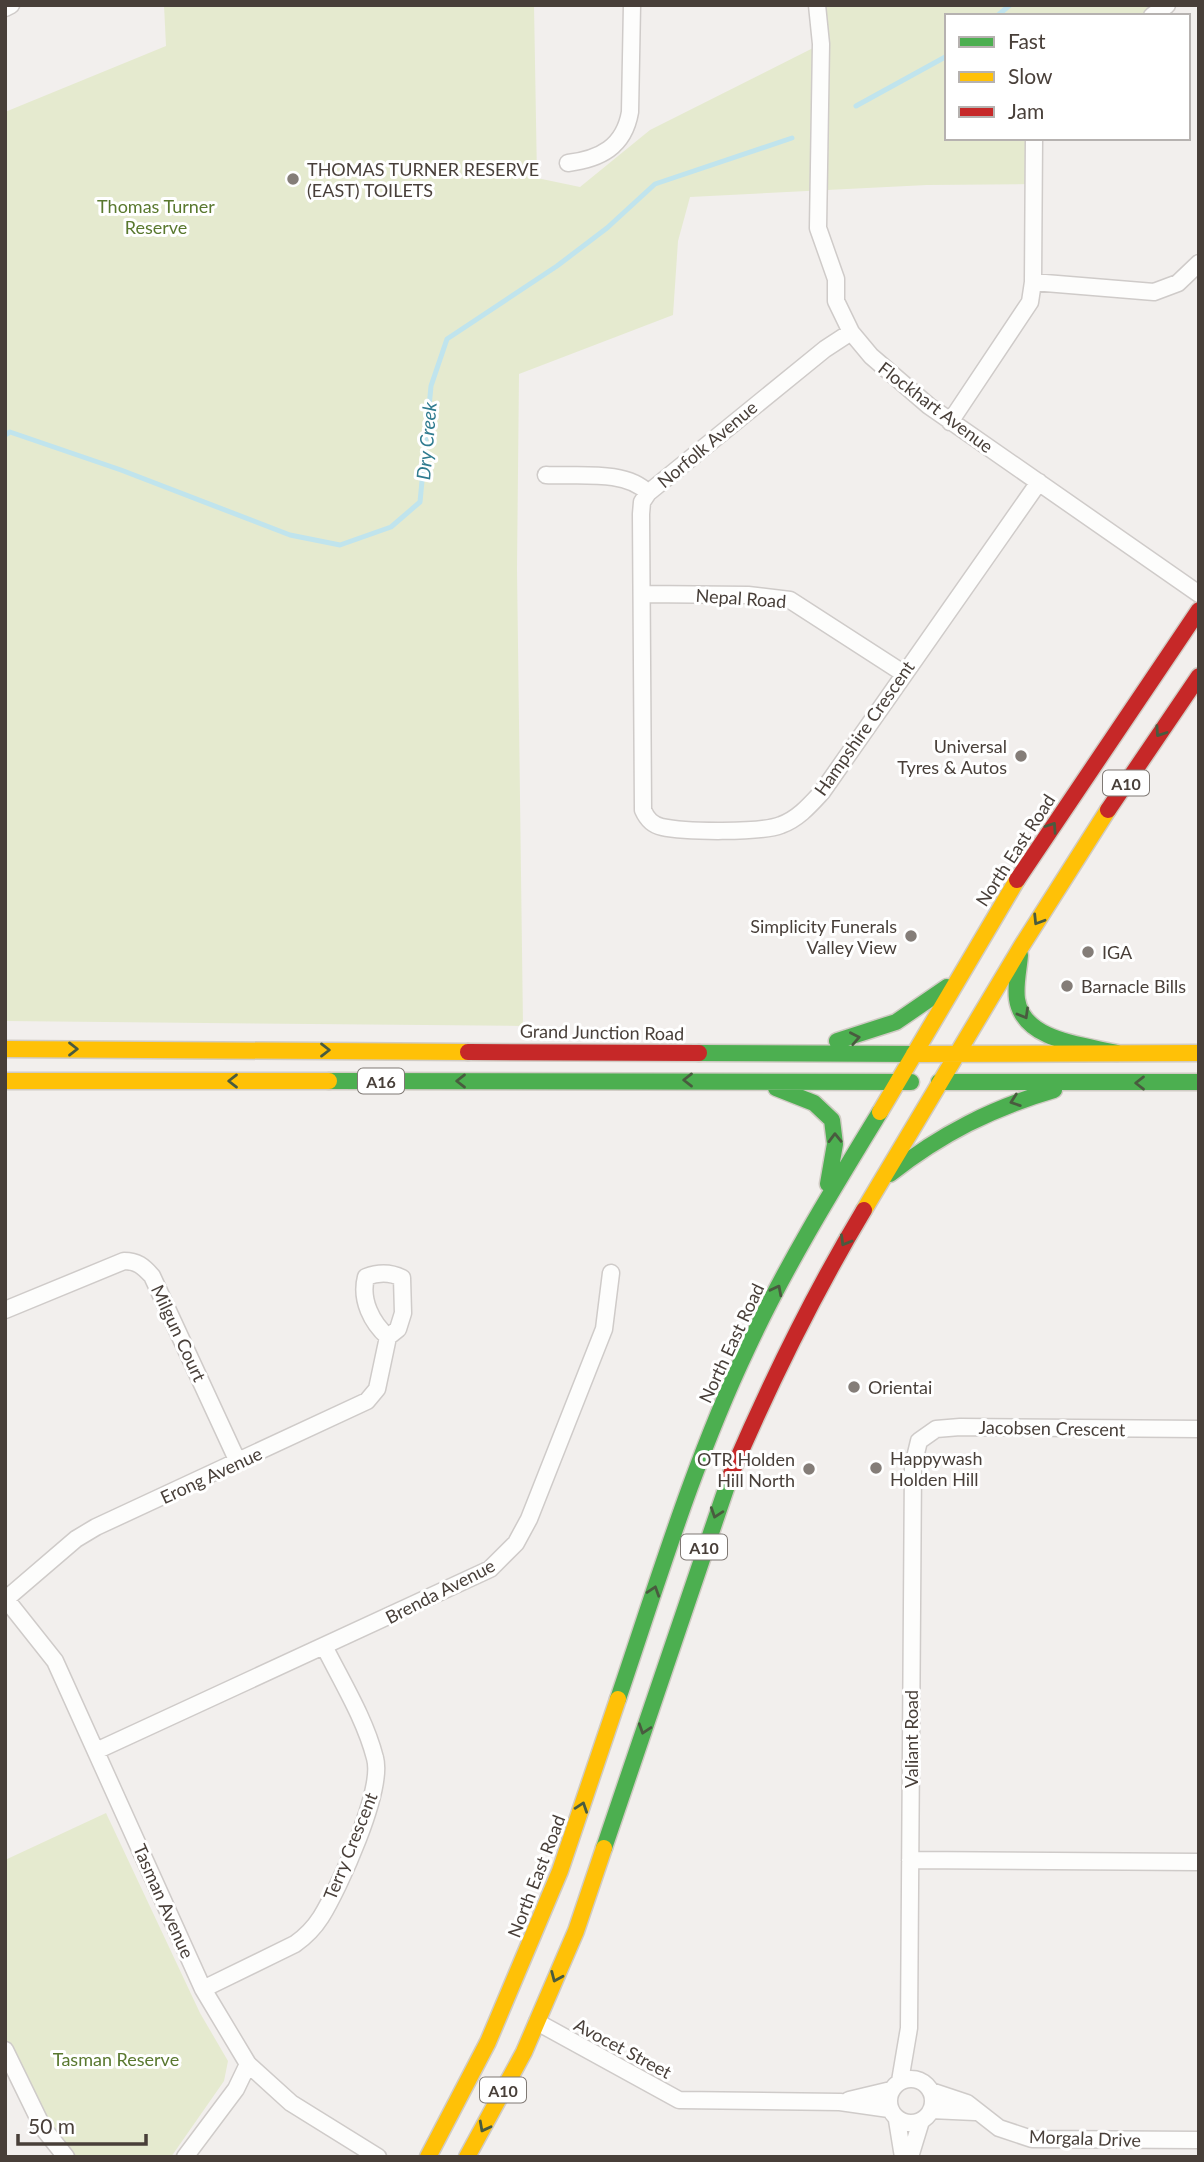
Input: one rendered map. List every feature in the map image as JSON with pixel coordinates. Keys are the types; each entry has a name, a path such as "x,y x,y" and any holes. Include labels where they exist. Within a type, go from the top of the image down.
{"main road":[{"name":"North East Road","path":"428,2157 488,2042 524,1962 560,1871 700,1458 747,1348 824,1205 966,971 1026,866 1199,610"},
{"name":"A10","path":"467,2157 537,2022 596,1874 722,1496 797,1329 879,1182 1021,947 1099,822 1199,676"},
{"path":"1021,947 1017,998 1023,1015 1030,1024 1042,1033 1117,1054"},
{"path":"764,1053 863,1037 880,1031 908,1018 966,971"},
{"name":"Grand Junction Road","path":"5,1049 1199,1053"},
{"path":"490,1050 490,1081"},
{"name":"A16","path":"5,1081 1199,1082"},
{"path":"756,1081 809,1099 821,1106 834,1122 836,1146 824,1205"},
{"path":"879,1182 936,1138 963,1122 1016,1100 1081,1083"},
{"path":"488,2042 513,2028 537,2022 528,2000 524,1962"}],"street":[{"path":"5,8 11,5"},
{"path":"568,163 587,161 607,152 626,125 630,112 632,5"},
{"name":"Flockhart Avenue","path":"817,5 821,47 817,203 820,237 836,279 836,301 851,332 888,372 950,422 1199,594"},
{"path":"950,422 1023,317 1030,302 1033,282 1034,140"},
{"path":"1033,282 1154,292 1178,284 1199,263"},
{"name":"Norfolk Avenue","path":"546,475 621,479 638,484 648,493 803,366 851,332"},
{"name":"Hampshire Crescent","path":"648,493 642,502 641,514 640,798 648,819 660,827 765,829 793,820 830,781 1039,482"},
{"name":"Nepal Road","path":"642,594 748,596 790,600 903,674"},
{"name":"Milgun Court","path":"5,1310 124,1261 134,1261 143,1266 152,1276 238,1462"},
{"name":"Brenda Avenue","path":"96,1751 490,1569 516,1543 604,1329 611,1273"},
{"name":"Erong Avenue","path":"6,1598 76,1539 366,1401 377,1389 382,1376 388,1338"},
{"name":"Jacobsen Crescent","path":"915,1451 919,1441 936,1429 960,1427 1199,1429"},
{"name":"Valiant Road","path":"893,2114 895,2086 909,2028 915,1451"},
{"name":"Tasman Avenue","path":"6,1598 55,1661 203,1989 248,2064 291,2104 378,2157"},
{"name":"Terry Crescent","path":"203,1989 295,1944 307,1935 321,1917 369,1807 377,1776 376,1760 366,1732 324,1646"},
{"path":"910,1860 1199,1862"},
{"name":"Avocet Street","path":"537,2022 679,2100 840,2102 893,2114 912,2124 926,2116"},
{"name":"Valiant Road","path":"909,2028 925,2086 926,2116"},
{"path":"5,2050 43,2128 66,2157"},
{"path":"185,2157 236,2089 248,2064"},
{"name":"Avocet Street","path":"840,2102 895,2086 925,2086"},
{"name":"Morgala Drive","path":"925,2086 949,2095 999,2128 1032,2139 1199,2140"},
{"path":"910,2157 926,2116 978,2112"},
{"path":"893,2114 903,2157"}],"green space":[{"name":"Thomas Turner Reserve","path":"164,5 534,5 537,178 580,187 650,130 821,44 817,5 1167,5 1155,14 945,14 945,140 1034,140 1033,184 927,185 690,197 678,241 673,315 519,374 517,569 523,1026 5,1021 5,112 166,46"},
{"name":"Tasman Reserve","path":"106,1813 200,2013 228,2061 224,2081 171,2157 76,2157 43,2128 5,2048 5,1860"}],"waterway":[{"name":"Dry Creek","path":"999,14 1010,5"},
{"name":"Dry Creek","path":"856,106 945,57"},
{"name":"Dry Creek","path":"5,435 10,432 121,470 290,535 340,545 391,527 420,502 431,386 447,339 557,266 607,228 655,184 792,138"}],"traffic: fast":[{"path":"1020,955 1017,999 1022,1013 1031,1024 1057,1039 1117,1053"},
{"path":"837,1041 896,1022 947,987"},
{"path":"699,1053 914,1054"},
{"path":"329,1081 911,1082"},
{"path":"939,1082 1199,1082"},
{"path":"776,1088 814,1103 832,1120 835,1144 828,1184"},
{"path":"890,1174 928,1147 968,1124 1009,1105 1054,1090"},
{"path":"618,1699 678,1522 728,1391 793,1258 880,1112"},
{"path":"604,1848 731,1474"}],"traffic: slow":[{"path":"864,1210 1021,947 1108,810"},
{"path":"880,1112 1017,880"},
{"path":"5,1049 468,1052"},
{"path":"914,1054 1199,1053"},
{"path":"5,1081 329,1081"},
{"path":"428,2157 488,2042 560,1871 618,1699"},
{"path":"467,2157 524,2052 576,1931 604,1848"}],"traffic: jam":[{"path":"1017,880 1199,610"},
{"path":"1108,810 1199,676"},
{"path":"468,1052 699,1053"},
{"path":"731,1474 793,1340 864,1210"}],"place":[{"name":"THOMAS TURNER RESERVE (EAST) TOILETS","path":"293,179"},
{"name":"Universal Tyres & Autos","path":"1021,756"},
{"name":"Simplicity Funerals Valley View","path":"911,936"},
{"name":"IGA","path":"1088,952"},
{"name":"Barnacle Bills","path":"1067,986"},
{"name":"Orientai","path":"854,1387"},
{"name":"Happywash Holden Hill","path":"876,1468"},
{"name":"OTR Holden Hill North","path":"809,1469"}]}
